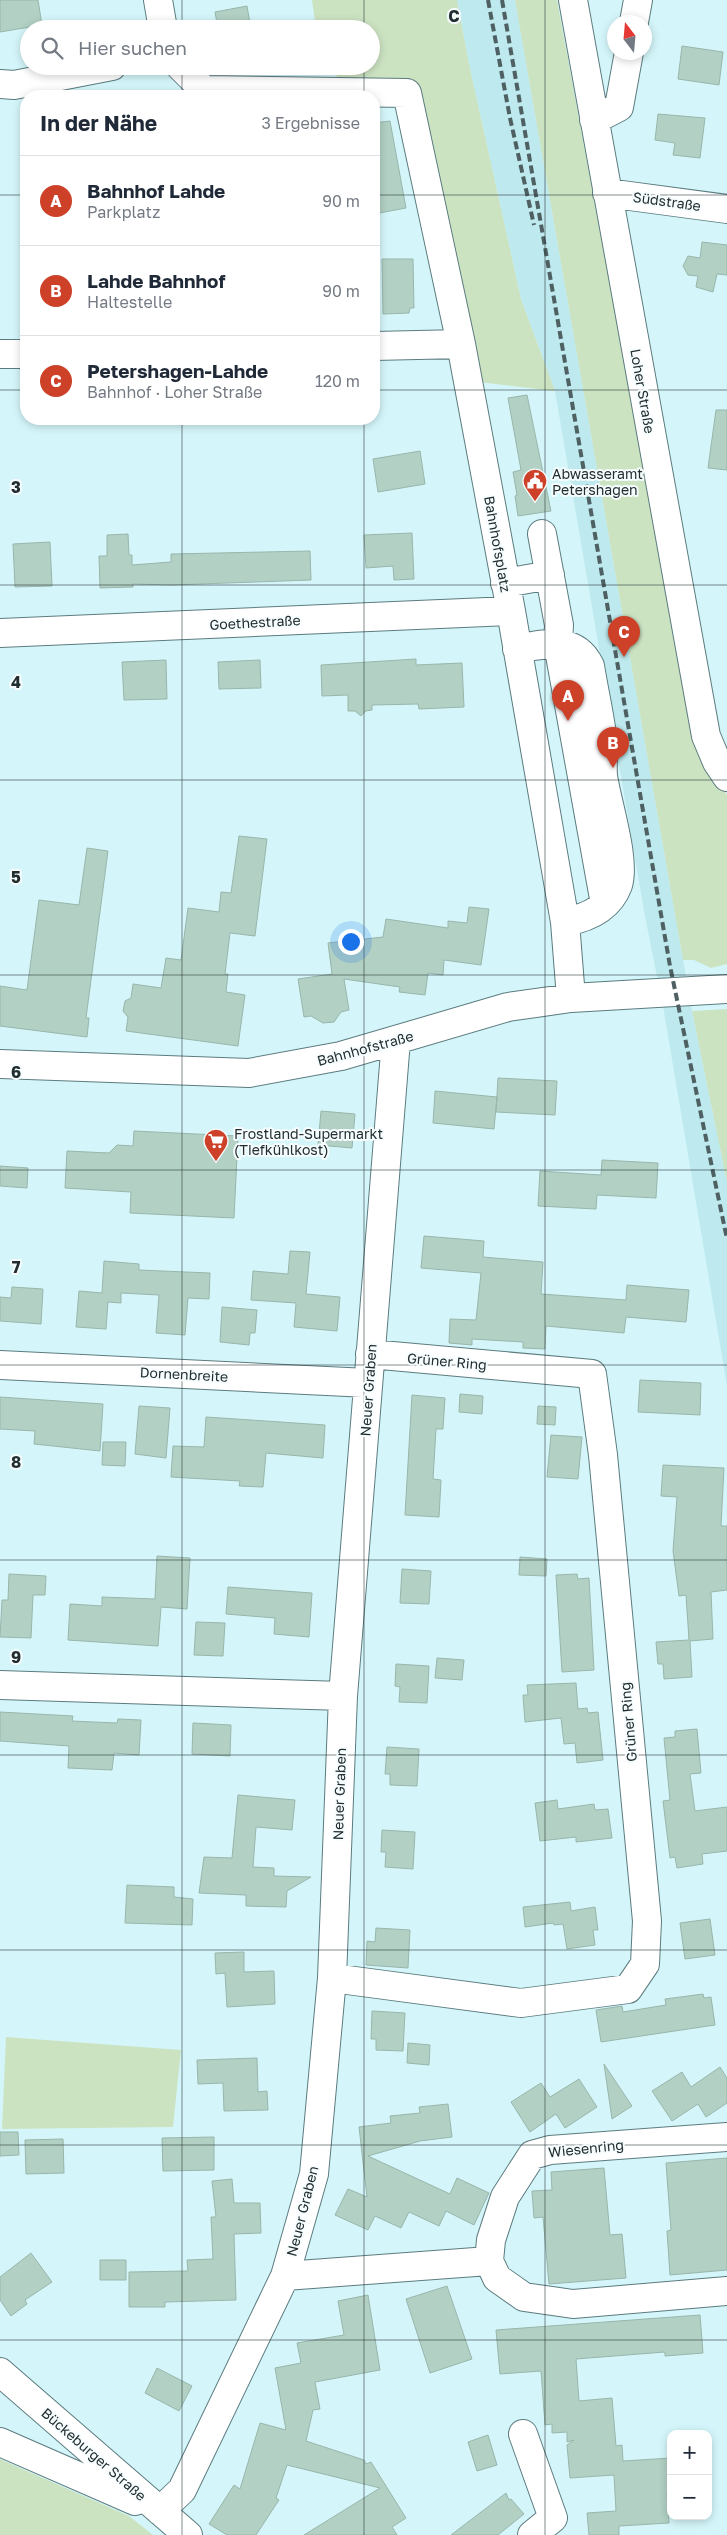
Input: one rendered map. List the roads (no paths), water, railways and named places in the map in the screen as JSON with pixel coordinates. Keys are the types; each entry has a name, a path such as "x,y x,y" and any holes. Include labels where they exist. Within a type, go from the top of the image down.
{"street":[{"path":"158,0 161,20"},
{"name":"Loher Straße","path":"573,0 706,736 717,762 727,777"},
{"path":"635,15 638,0"},
{"path":"594,120 619,107 628,60"},
{"path":"0,84 14,85 66,75"},
{"name":"Bahnhofsplatz","path":"189,75 204,90"},
{"name":"Bahnhofsplatz","path":"380,93 407,93 461,344 506,583 564,922 571,998"},
{"name":"Südstraße","path":"607,193 727,209"},
{"path":"380,346 461,344"},
{"path":"0,354 20,354"},
{"path":"542,534 559,625 558,644 606,904 595,914 582,919 564,922"},
{"path":"506,583 550,576"},
{"name":"Goethestraße","path":"0,633 510,611"},
{"path":"517,649 558,644"},
{"name":"Bahnhofstraße","path":"0,1064 249,1073 341,1056 508,1007 571,998 727,989"},
{"name":"Neuer Graben","path":"160,2511 182,2490 285,2276 314,2174 332,1978 343,1696 396,1040"},
{"name":"Grüner Ring","path":"332,1978 521,2003 628,1989 645,1964 646,1911 603,1455 592,1374 370,1354"},
{"name":"Dornenbreite","path":"0,1364 368,1383"},
{"path":"0,1685 343,1696"},
{"name":"Wiesenring","path":"489,2261 491,2240 506,2197 532,2155 550,2150 727,2137"},
{"path":"285,2276 489,2261 497,2278 524,2297 573,2304 727,2292"},
{"name":"Bückeburger Straße","path":"0,2372 188,2535"},
{"path":"522,2434 553,2518 532,2535"},
{"path":"0,2442 160,2511"}],"railway":[{"path":"488,0 510,118 534,225"},
{"path":"502,0 670,966 727,1239"}],"place":[{"name":"Abwasseramt Petershagen","path":"535,502"},
{"name":"Petershagen-Lahde","path":"624,657"},
{"name":"Bahnhof Lahde","path":"568,721"},
{"name":"Lahde Bahnhof","path":"613,768"},
{"name":"Frostland-Supermarkt (Tiefkühlkost)","path":"216,1162"}]}
